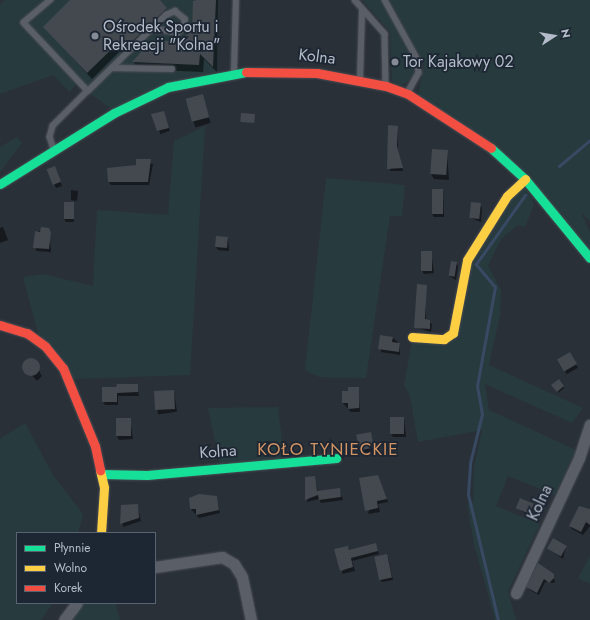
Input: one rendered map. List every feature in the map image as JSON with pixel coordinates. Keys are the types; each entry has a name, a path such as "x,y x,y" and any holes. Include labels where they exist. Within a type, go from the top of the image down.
{"street":[{"name":"Kolna","path":"0,184 54,150 154,93 185,82 234,72 297,70 360,80 386,86 408,94 490,147 525,179 590,258"},
{"path":"412,337 444,339 453,333 467,260 507,196 525,179"},
{"path":"0,325 28,333 45,346 63,368 95,446 104,488 101,532"},
{"name":"Kolna","path":"516,593 579,458 590,425"},
{"name":"Kolna","path":"101,474 147,475 336,458"},
{"path":"156,567 222,557 234,564 242,577 252,620"},
{"path":"64,620 76,604"}],"lane":[{"path":"51,0 24,24 88,91"},
{"path":"234,72 236,0"},
{"path":"355,0 387,40 386,86"},
{"path":"386,0 418,60 419,73 408,94"},
{"path":"360,80 362,10"},
{"path":"54,150 50,137 52,126 171,12 180,13 185,18 185,28 178,33 154,29"},
{"path":"112,68 172,69"}],"green space":[{"path":"5,0 218,0 217,72 112,109 76,84 70,92 53,75 0,94 0,5"},
{"path":"362,0 382,0 415,59 414,75 406,83 397,86 392,81 390,32"},
{"path":"389,0 590,0 590,221 581,212 590,233 590,254 557,212 418,95 424,64"},
{"path":"205,126 190,375 73,379 39,337 23,277 43,274 93,286 97,210 168,215 174,141"},
{"path":"17,137 22,143 0,172 0,147"},
{"path":"326,178 405,185 402,216 390,216 366,378 319,377 305,370"},
{"path":"525,185 534,205 525,227 518,225 501,239 488,266 501,290 500,315 489,365 583,408 572,423 485,384 489,410 576,450 555,495 508,476 496,506 540,524 508,591 516,620 495,620 474,544 467,503 473,502 474,466 482,430 418,442 410,396 404,385 412,341 448,342 470,262 507,201"},
{"path":"278,407 284,459 220,464 208,408"},
{"path":"25,423 53,475 83,514 78,532 16,532 16,604 52,604 41,620 0,620 0,439"},
{"path":"590,556 590,584 578,578"},
{"path":"77,604 115,604 120,620 67,620"}],"building":[{"name":"Ośrodek Sportu i Rekreacji \"Kolna\"","path":"70,0 160,0 167,8 122,51 116,45 87,73 43,27"},
{"path":"216,0 213,67 200,54 199,65 132,62 151,41 180,41 192,30 193,1"},
{"path":"203,94 209,117 192,122 186,99"},
{"path":"164,111 169,128 157,131 151,114"},
{"path":"241,113 255,114 254,123 240,122"},
{"path":"388,125 398,126 397,146 403,168 387,169"},
{"path":"432,149 448,150 446,175 430,174"},
{"path":"136,159 151,159 148,182 108,182 107,168 136,165"},
{"path":"55,166 61,182 53,185 47,169"},
{"path":"432,189 443,189 443,214 432,214"},
{"path":"64,202 74,202 74,219 64,219"},
{"path":"471,202 481,203 479,219 469,218"},
{"path":"41,227 49,228 51,233 49,249 33,248 35,231 40,232"},
{"path":"216,236 228,237 227,248 215,247"},
{"path":"421,251 432,251 432,271 421,271"},
{"path":"451,261 457,262 455,277 449,276"},
{"path":"417,284 427,285 425,319 430,320 430,329 414,328"},
{"path":"380,335 393,337 392,342 400,343 399,352 378,349"},
{"path":"570,352 577,364 564,372 557,360"},
{"path":"31,358 37,361 40,367 37,373 31,376 25,373 22,367 25,361"},
{"path":"559,379 564,386 557,392 551,385"},
{"path":"117,384 138,384 138,392 117,393 117,402 102,402 102,387 116,387"},
{"path":"348,387 359,387 359,408 348,409 348,403 342,403 342,391 348,391"},
{"path":"174,390 175,409 155,410 154,391"},
{"path":"390,417 404,417 404,434 390,434"},
{"path":"116,418 131,418 131,436 116,436"},
{"path":"371,432 374,448 359,451 356,435"},
{"path":"378,475 387,499 377,501 378,508 365,511 359,478"},
{"path":"315,476 317,491 340,488 341,497 319,500 318,495 305,500 305,477"},
{"path":"199,494 217,496 219,510 196,515 196,509 190,509 189,498"},
{"path":"520,498 534,504 530,514 516,508"},
{"path":"138,504 139,518 120,524 121,505"},
{"path":"579,506 590,509 590,525 586,522 581,532 569,526"},
{"path":"553,538 567,546 561,556 547,548"},
{"path":"376,543 378,551 351,558 353,567 340,571 334,549 348,546 349,550"},
{"path":"387,554 392,577 379,580 374,557"},
{"path":"538,563 554,574 554,578 549,583 544,579 537,593 526,587"}],"waterway":[{"path":"559,166 590,140"},
{"path":"498,620 468,494 470,463 482,414 477,386 495,287 476,264 525,195"}],"traffic: fast":[{"path":"0,184 114,113 168,87 246,72"},
{"path":"491,148 525,179 590,258"},
{"path":"101,474 147,475 336,458"}],"traffic: slow":[{"path":"412,337 444,339 453,333 467,260 507,196 525,179"},
{"path":"100,470 104,488 101,532"}],"traffic: jam":[{"path":"246,72 317,73 386,86 408,94 491,148"},
{"path":"0,325 27,333 45,346 63,368 95,446 100,470"}],"place":[{"name":"Ośrodek Sportu i Rekreacji \"Kolna\"","path":"95,36"},
{"name":"Tor Kajakowy 02","path":"395,62"}],"district":[{"name":"KOŁO TYNIECKIE","path":"328,450"}]}
